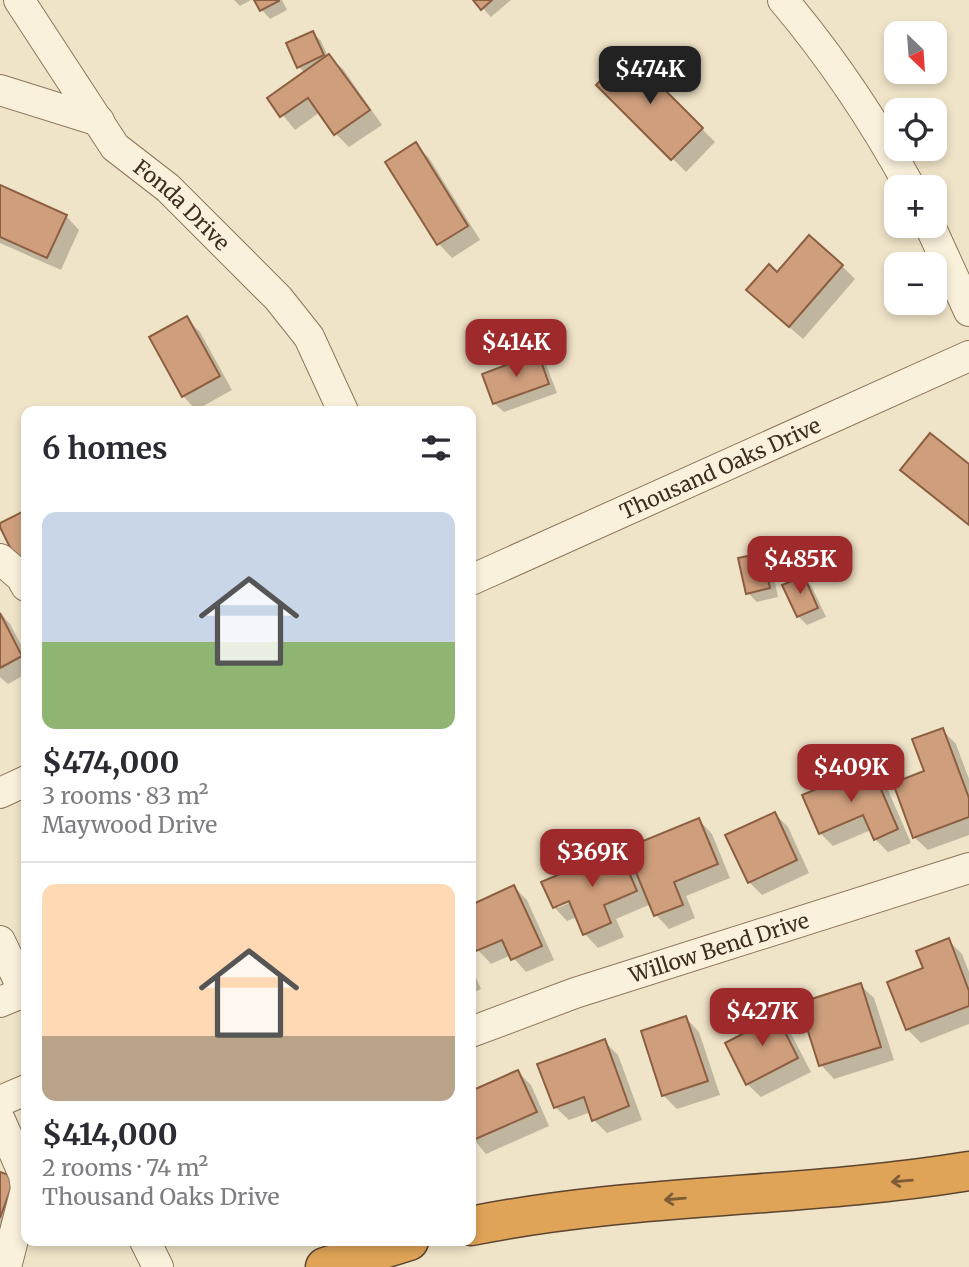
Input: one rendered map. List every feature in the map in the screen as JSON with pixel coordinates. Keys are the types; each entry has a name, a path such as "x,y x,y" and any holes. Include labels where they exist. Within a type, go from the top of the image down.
{"highway":[{"path":"476,1225 528,1214 624,1203 919,1179 969,1171"},
{"path":"325,1267 393,1246"}],"street":[{"name":"Fonda Drive","path":"19,0 115,147 169,188 278,298 309,337 341,406"},
{"path":"783,0 808,30 881,133 904,175"},
{"path":"0,90 99,121"},
{"path":"936,238 969,311"},
{"name":"Thousand Oaks Drive","path":"476,578 969,356"},
{"path":"0,559 21,577"},
{"path":"0,793 21,783"},
{"name":"Willow Bend Drive","path":"476,1030 575,993 969,868"},
{"path":"0,941 17,997"},
{"path":"0,1101 21,1092"},
{"path":"0,1120 21,1168"},
{"path":"6,1267 21,1208"},
{"path":"148,1246 158,1267"}],"building":[{"path":"254,0 279,0 279,1 260,11"},
{"path":"473,0 492,0 481,10"},
{"path":"313,31 324,55 297,68 286,43"},
{"path":"628,53 703,128 671,160 596,85"},
{"path":"329,54 370,110 334,135 308,98 280,117 267,98"},
{"path":"416,142 468,226 437,245 385,162"},
{"path":"0,185 67,215 47,258 0,237"},
{"path":"809,235 843,265 789,327 746,290 769,264 777,272"},
{"path":"187,316 220,376 182,397 149,337"},
{"path":"538,353 549,384 493,404 482,374"},
{"path":"930,433 969,464 969,525 900,470"},
{"path":"21,512 21,558 16,560 0,523"},
{"path":"762,553 770,588 746,594 738,558"},
{"path":"804,576 818,608 797,617 782,585"},
{"path":"0,613 21,657 0,668"},
{"path":"943,728 969,798 969,817 913,838 893,783 924,771 912,739"},
{"path":"871,766 898,829 874,840 863,815 819,834 802,795"},
{"path":"775,812 797,860 748,883 725,835"},
{"path":"699,818 718,864 674,882 683,905 654,916 626,848"},
{"path":"619,849 637,891 604,905 611,923 583,935 569,901 553,908 541,882"},
{"path":"514,885 542,946 511,960 502,940 476,951 476,903"},
{"path":"949,938 969,991 969,1006 906,1030 887,982 923,968 916,951"},
{"path":"861,983 881,1047 819,1066 799,1003"},
{"path":"773,1008 798,1058 746,1085 725,1043 756,1027 752,1019"},
{"path":"686,1016 708,1081 662,1096 641,1031"},
{"path":"605,1039 629,1106 592,1121 584,1097 554,1108 537,1064"},
{"path":"518,1070 537,1112 476,1139 476,1089"},
{"path":"0,1172 15,1177 0,1218"}]}
